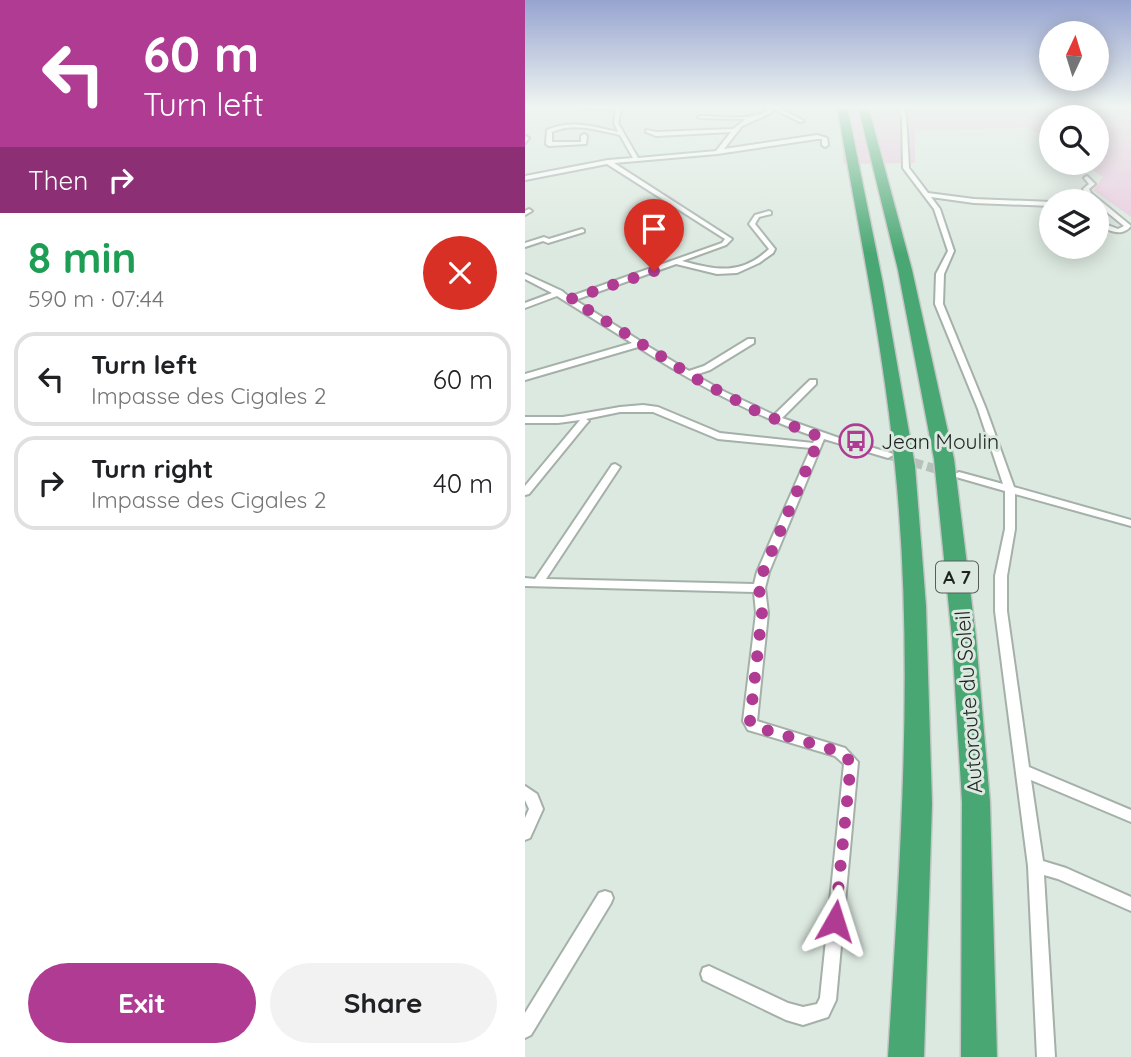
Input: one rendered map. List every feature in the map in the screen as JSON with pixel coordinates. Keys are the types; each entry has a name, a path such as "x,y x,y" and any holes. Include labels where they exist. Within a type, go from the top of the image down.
{"highway":[{"name":"A 7","path":"851,155 876,284 907,492 914,606 918,804 906,1057"},
{"name":"Autoroute du Soleil","path":"876,155 905,270 944,459 964,638 976,802 979,1057"}],"street":[{"path":"634,155 636,159"},
{"path":"525,178 608,162 679,155"},
{"path":"906,155 906,168 937,209 951,251 940,274 939,304 982,409 1010,490 1010,529 1001,576 1001,611 1036,866 1046,1057"},
{"path":"571,299 677,262 724,244 729,239 608,162"},
{"path":"1086,189 1092,184 1087,178"},
{"path":"927,195 974,201 1039,204"},
{"path":"1109,210 1128,226 1117,231 1109,228"},
{"path":"677,262 723,273 737,273 771,252 772,249 752,224 757,216 769,213"},
{"path":"525,245 582,230"},
{"path":"525,276 571,299 688,374 818,442"},
{"path":"525,306 559,293"},
{"path":"688,374 707,368 751,341"},
{"path":"525,377 641,343"},
{"path":"775,419 813,382"},
{"path":"525,420 565,420 620,407 645,408 655,409 718,436 818,442 888,455"},
{"path":"525,492 584,421"},
{"path":"709,974 803,1016 822,1011 828,1000 851,762 840,752 753,726 750,721 762,613 759,588 763,572 818,442"},
{"path":"538,583 615,467"},
{"path":"959,475 1131,523"},
{"path":"525,582 759,588"},
{"path":"1022,770 1131,816"},
{"path":"525,792 532,798 536,810 525,834"},
{"path":"1036,866 1061,873 1131,904"},
{"path":"525,1029 604,898"}],"shaded area":[{"path":"843,155 915,155 915,163 844,164"},
{"path":"1109,155 1131,155 1131,217 1109,201 1109,189 1094,189 1103,177 1100,175 1109,175"}],"tunnel":[{"path":"888,455 946,472"}],"place":[{"name":"Jean Moulin","path":"856,441"}],"route":[{"path":"654,271 571,299 700,381 758,412 820,437 763,572 759,588 762,613 750,721 753,726 840,752 851,762 835,921"}]}
